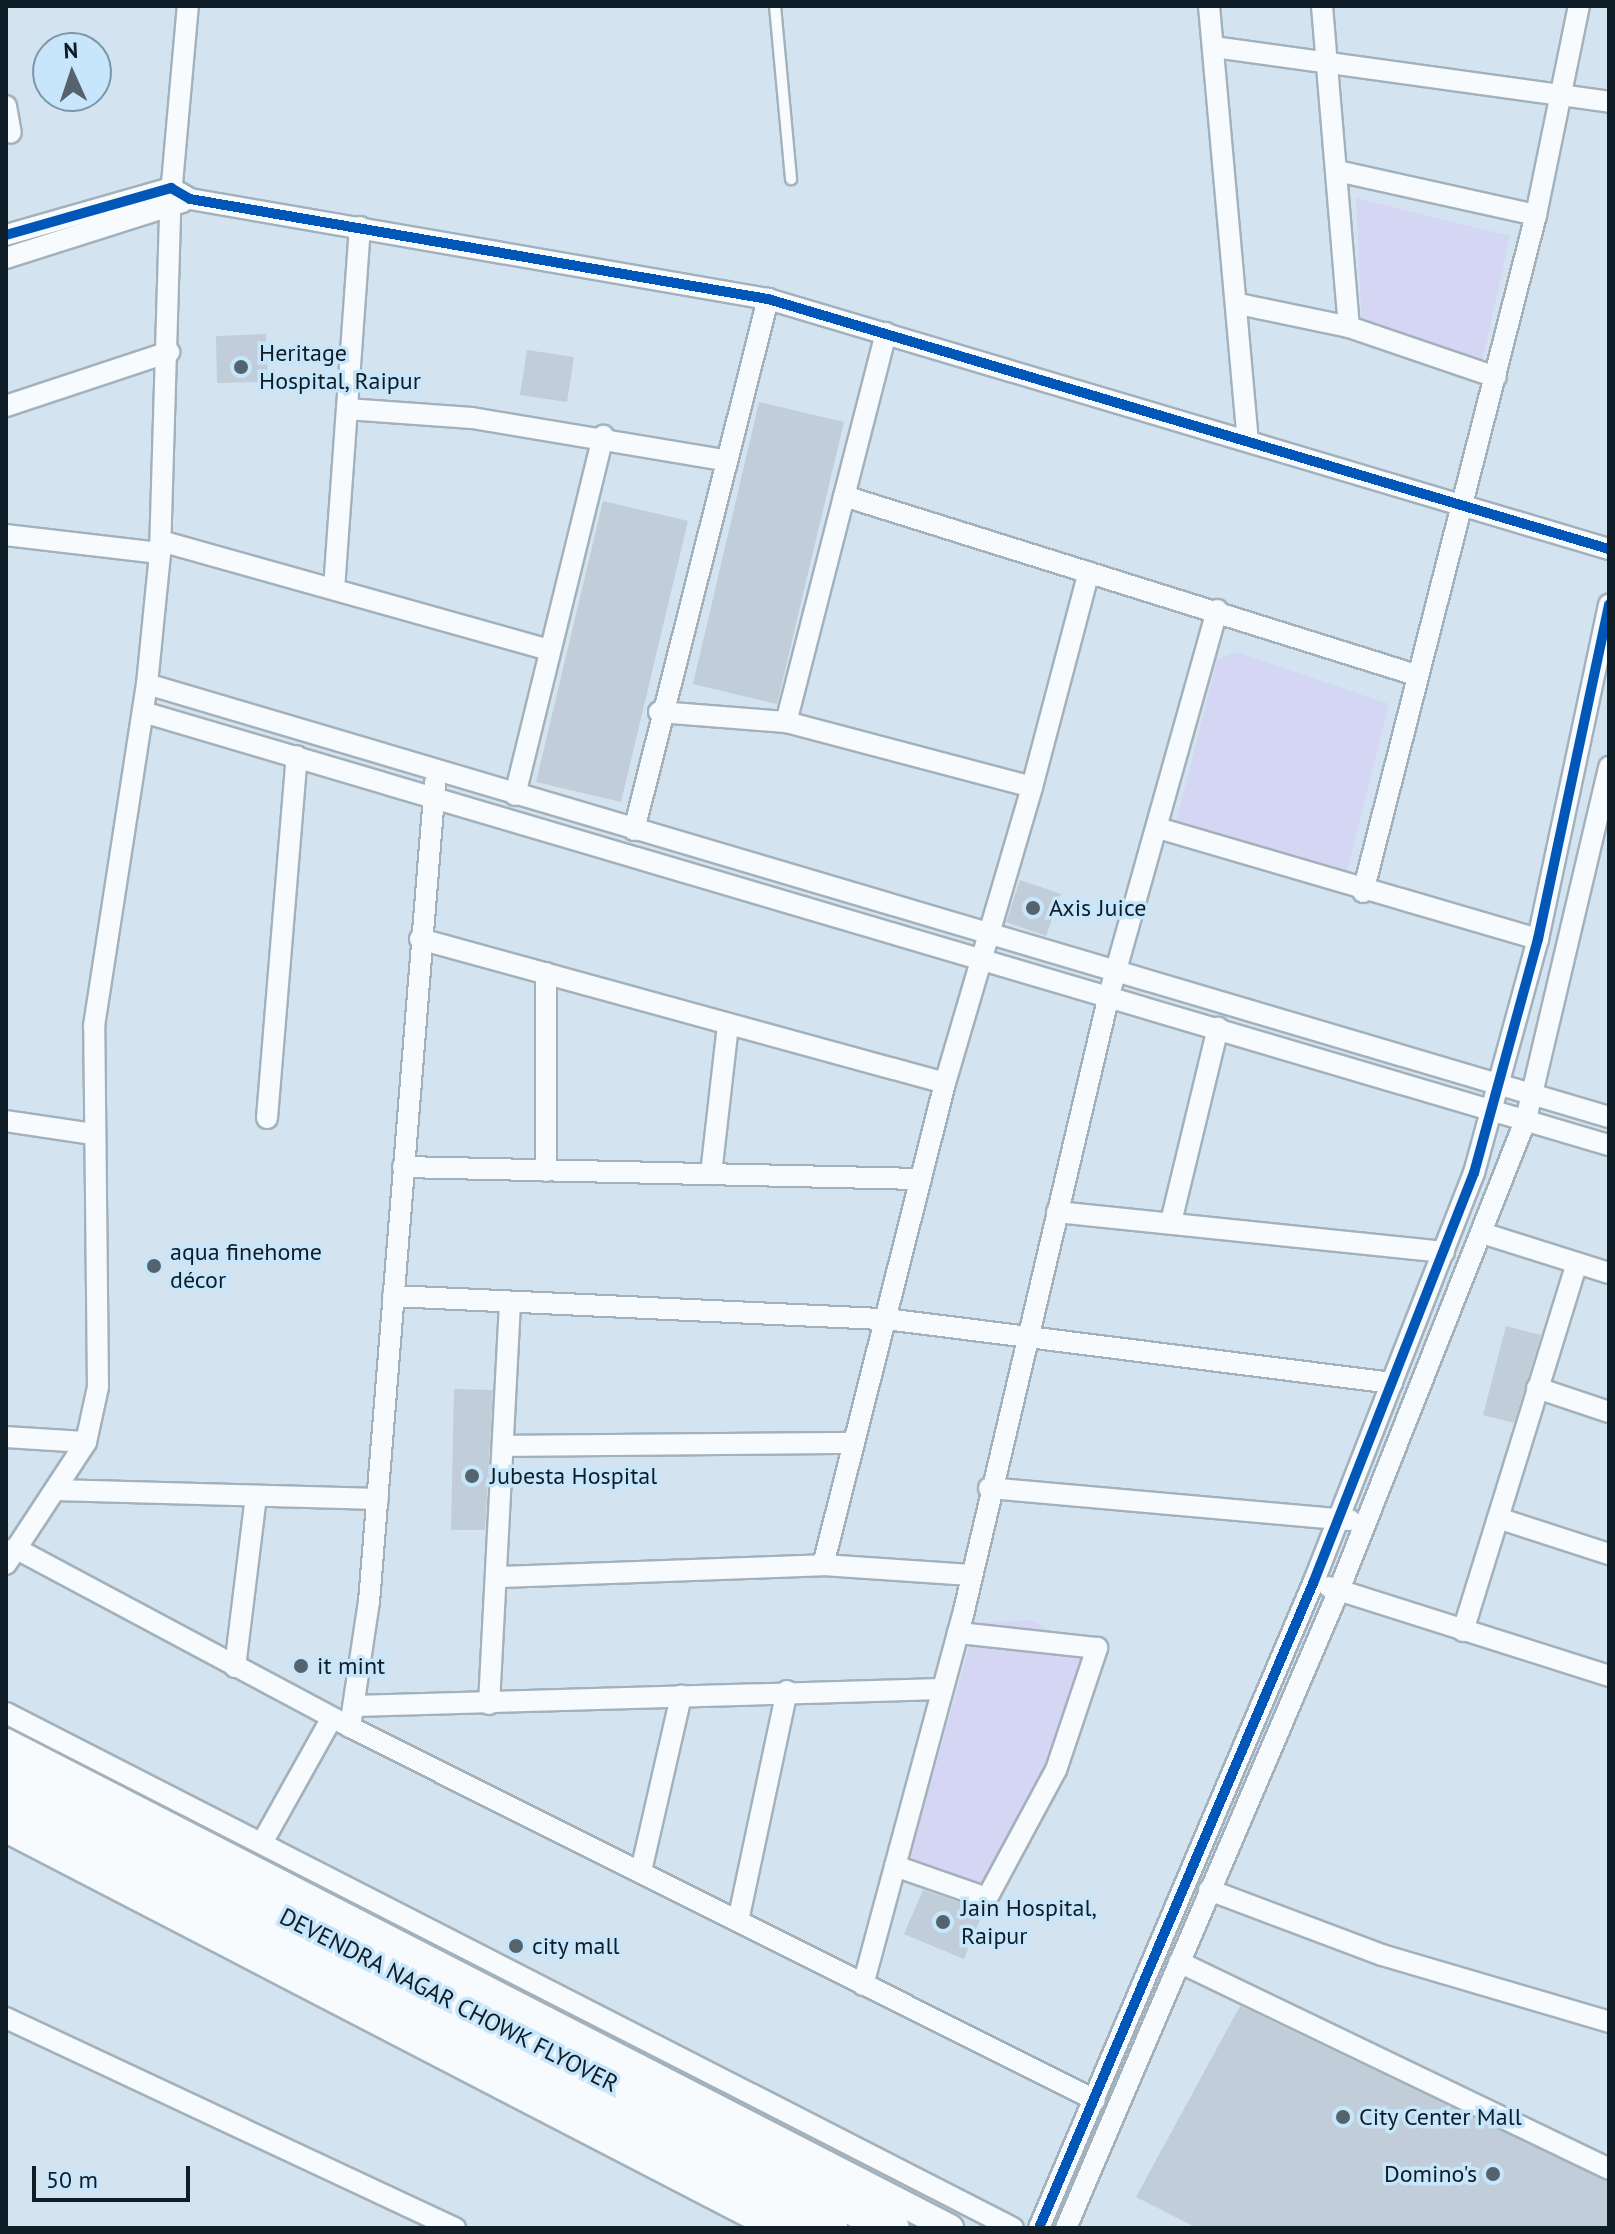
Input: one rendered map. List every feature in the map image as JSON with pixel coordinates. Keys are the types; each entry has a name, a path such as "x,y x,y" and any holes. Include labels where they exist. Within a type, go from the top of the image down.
{"highway":[{"name":"DEVENDRA NAGAR CHOWK FLYOVER","path":"6,1772 892,2228"},
{"name":"DEVENDRA NAGAR CHOWK FLYOVER","path":"6,1804 830,2228"}],"street":[{"path":"188,6 171,197 169,352 160,547 147,684 103,948 93,1134 98,1387 86,1442 10,1556 1095,2100"},
{"path":"1209,6 1239,304 1248,440"},
{"path":"1322,6 1349,327"},
{"path":"1363,892 1536,215 1579,6"},
{"path":"1214,47 1609,102"},
{"path":"6,106 11,133"},
{"path":"1337,171 1536,215"},
{"path":"6,258 171,197"},
{"path":"6,235 171,197 768,299 1609,549"},
{"path":"334,589 360,227"},
{"path":"634,830 659,712 723,460 768,299"},
{"path":"1239,304 1349,327 1496,377"},
{"path":"786,722 886,333"},
{"path":"6,406 169,352"},
{"path":"347,409 603,436 723,460"},
{"path":"515,795 548,650 603,436"},
{"path":"844,496 1217,610 1416,675"},
{"path":"6,535 160,547 334,589 548,650"},
{"path":"823,1565 945,1083 987,931 1032,787 1089,572"},
{"path":"1039,2228 1314,1581 1444,1252 1495,1110 1538,939 1609,604"},
{"path":"863,1985 958,1633 989,1488 1109,995 1217,610"},
{"path":"147,684 1609,1117"},
{"path":"143,712 981,956 1609,1145"},
{"path":"659,712 786,722 1032,787"},
{"path":"267,1118 297,756"},
{"path":"1066,2228 1339,1590 1526,1119 1535,1094 1609,767"},
{"path":"262,1843 341,1722 355,1706 378,1499 420,939 436,796 435,771"},
{"path":"1158,828 1363,892 1538,939"},
{"path":"420,939 945,1083"},
{"path":"546,973 546,1171"},
{"path":"711,1174 728,1025"},
{"path":"1171,1222 1218,1028"},
{"path":"6,1121 93,1134"},
{"path":"403,1167 921,1179"},
{"path":"1057,1212 1444,1252"},
{"path":"1482,1233 1609,1273"},
{"path":"1463,1631 1577,1263"},
{"path":"393,1296 510,1305 886,1319 1029,1332 1392,1383"},
{"path":"489,1704 501,1577 510,1305"},
{"path":"1537,1388 1609,1412"},
{"path":"6,1437 86,1442"},
{"path":"505,1446 854,1443"},
{"path":"989,1488 1340,1517 1364,1524"},
{"path":"56,1490 378,1499"},
{"path":"235,1667 256,1496"},
{"path":"1498,1518 1609,1554"},
{"path":"501,1577 823,1565 971,1575"},
{"path":"1314,1581 1609,1676"},
{"path":"895,1866 987,1898 1056,1770 1097,1648 958,1633"},
{"path":"355,1706 489,1704 787,1691 942,1689"},
{"path":"738,1921 787,1691"},
{"path":"641,1871 681,1696"},
{"path":"6,1713 1013,2228"},
{"path":"6,1742 950,2228"},
{"path":"6,1829 776,2228"},
{"path":"1209,1890 1382,1955 1609,2022"},
{"path":"1179,1962 1609,2169"},
{"path":"6,2018 455,2228"}],"lane":[{"path":"775,6 791,179"}],"shaded area":[{"path":"1356,198 1510,236 1481,366 1362,328"},
{"path":"1236,652 1389,704 1344,884 1174,831 1217,660"},
{"path":"1032,1620 1073,1646 1095,1676 987,1900 906,1870 976,1623"}],"building":[{"path":"266,334 268,382 217,383 216,336"},
{"path":"527,350 574,357 567,402 520,395"},
{"path":"759,402 844,422 777,704 693,684"},
{"path":"603,501 688,521 621,802 536,782"},
{"name":"Axis Juice","path":"1020,880 1061,894 1046,936 1006,922"},
{"path":"1506,1326 1541,1335 1514,1423 1483,1415"},
{"path":"454,1389 493,1390 485,1530 451,1530"},
{"path":"923,1890 984,1910 964,1959 904,1934"},
{"name":"City Center Mall","path":"1240,2006 1609,2182 1609,2228 1197,2228 1136,2197"}],"cycle path":[{"path":"6,235 171,188 190,199 768,299 1609,549"},
{"path":"1039,2228 1314,1581 1474,1173 1538,939 1609,604"}],"place":[{"name":"Heritage Hospital, Raipur","path":"241,367"},
{"name":"Axis Juice","path":"1033,908"},
{"name":"aqua finehome décor","path":"154,1266"},
{"name":"Jubesta Hospital","path":"472,1476"},
{"name":"it mint","path":"301,1666"},
{"name":"Jain Hospital, Raipur","path":"943,1922"},
{"name":"city mall","path":"516,1946"},
{"name":"City Center Mall","path":"1343,2117"},
{"name":"Domino's","path":"1493,2174"}]}
